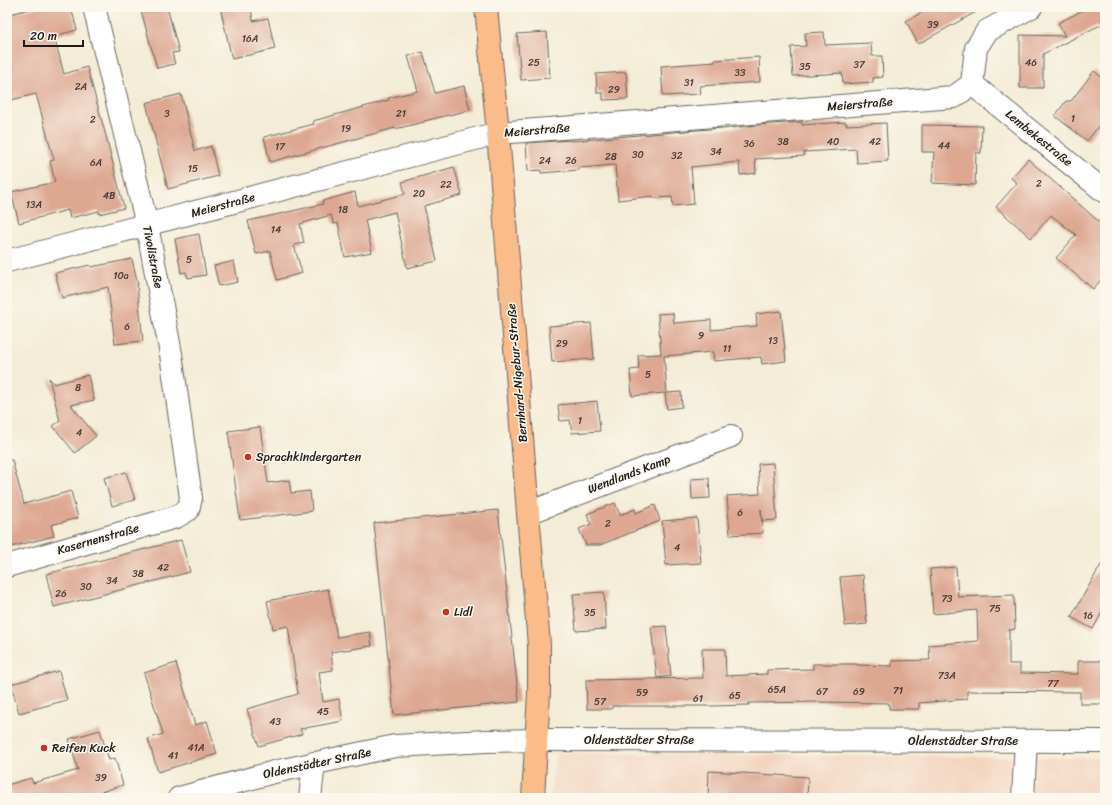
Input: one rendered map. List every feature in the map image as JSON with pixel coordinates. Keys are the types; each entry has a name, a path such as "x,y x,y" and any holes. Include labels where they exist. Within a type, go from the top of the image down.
{"main road":[{"name":"Bernhard-Nigebur-Straße","path":"486,7 498,133 540,645 533,798"}],"street":[{"name":"Tivolistraße","path":"94,7 147,225 173,369 191,498 188,510"},
{"path":"972,84 976,48 987,31 1031,7"},
{"name":"Meierstraße","path":"7,261 498,133 954,97 972,84"},
{"name":"Lembekestraße","path":"972,84 1105,192"},
{"name":"Wendlands Kamp","path":"528,513 731,436"},
{"name":"Kasernenstraße","path":"7,566 176,516 188,510"},
{"name":"Oldenstädter Straße","path":"179,798 274,772 395,746 536,740 1105,741"},
{"path":"1023,798 1026,741"},
{"path":"310,798 314,763"}],"shaded area":[{"path":"555,753 1105,758 1105,798 550,798"}],"building":[{"path":"37,7 71,7 77,30 54,36 64,74 87,67 124,208 99,214 99,211 70,218 68,210 19,223 11,192 55,182 50,161 54,160 36,94 7,101 7,15"},
{"path":"140,7 167,7 179,52 172,53 175,64 157,68"},
{"path":"220,7 251,7 253,21 268,18 275,49 232,59"},
{"path":"932,7 985,7 918,44 906,21"},
{"path":"1089,7 1105,7 1105,23 1043,54 1043,88 1020,88 1020,35 1065,36 1058,23"},
{"path":"547,32 550,78 521,80 517,34"},
{"path":"824,32 825,45 871,43 872,56 882,56 883,77 873,78 873,82 843,84 842,73 793,76 791,47 806,46 805,33"},
{"path":"423,52 435,93 464,86 470,110 395,128 270,162 264,137 314,124 313,121 389,100 388,98 418,91 408,56"},
{"path":"759,57 760,82 700,86 701,94 663,96 661,66"},
{"path":"1094,71 1105,80 1105,118 1087,141 1055,116 1066,101 1071,101"},
{"path":"626,72 628,99 603,100 603,93 597,93 596,74"},
{"path":"181,94 195,151 211,146 218,176 168,189 146,103"},
{"path":"802,122 802,125 846,122 846,125 886,123 888,161 857,163 856,149 804,152 804,156 755,159 756,173 740,175 739,162 691,167 694,204 673,206 672,197 653,198 653,196 618,200 615,165 541,173 541,170 528,171 526,143 571,141"},
{"path":"922,125 982,126 981,153 976,153 975,185 932,183 934,152 922,152"},
{"path":"1028,159 1105,227 1105,275 1093,289 1056,258 1076,235 1051,215 1031,238 996,207 1017,183 1011,178"},
{"path":"454,167 462,195 424,206 437,261 407,268 395,212 365,220 372,252 345,257 338,223 334,224 331,215 300,224 304,243 294,245 302,273 277,280 270,251 256,254 248,221 323,204 322,201 355,192 358,206 405,194 402,182"},
{"path":"199,234 206,275 188,278 186,272 181,273 175,239"},
{"path":"132,259 138,285 143,341 115,344 108,287 62,298 55,273 90,265 91,267"},
{"path":"234,261 238,282 219,286 214,266"},
{"path":"781,311 786,361 762,364 761,357 714,361 713,352 664,356 667,393 681,392 682,407 667,409 665,393 632,396 630,370 639,369 638,355 661,354 658,314 673,313 674,323 711,320 711,330 757,326 756,314"},
{"path":"591,323 594,359 552,362 549,326"},
{"path":"88,375 94,400 71,405 96,436 75,453 53,426 60,421 49,378 54,384"},
{"path":"597,401 600,431 572,433 570,420 560,421 558,405"},
{"path":"260,427 268,483 289,480 291,493 310,491 312,511 240,520 228,431"},
{"path":"7,460 12,460 24,504 71,491 78,518 51,525 54,536 7,548"},
{"path":"773,463 777,520 762,521 763,533 730,535 727,496 760,494 758,464"},
{"path":"126,472 135,500 112,506 104,478"},
{"path":"709,478 710,498 692,499 691,479"},
{"path":"615,503 620,515 635,509 636,513 655,505 660,521 600,545 586,545 579,529 591,524 587,514"},
{"name":"Lidl","path":"498,510 519,702 394,715 374,523"},
{"path":"697,518 701,563 666,565 662,521"},
{"path":"181,540 190,572 54,607 46,574"},
{"path":"1105,558 1105,607 1093,629 1071,617"},
{"path":"956,567 958,597 1014,595 1015,629 1009,630 1009,664 1020,664 1020,673 1078,674 1078,661 1105,661 1105,704 1080,704 1080,692 967,691 967,699 919,703 919,709 889,709 889,703 819,702 749,703 749,705 710,706 612,706 612,709 587,709 586,680 703,678 702,649 725,649 726,676 767,674 767,670 813,669 813,664 892,666 892,661 930,660 929,645 978,641 977,610 933,614 930,569"},
{"path":"863,575 867,624 845,626 840,577"},
{"path":"328,589 337,637 370,632 372,646 331,652 333,670 319,672 323,702 339,699 343,721 300,729 302,734 259,746 247,709 298,694 288,626 273,629 267,601"},
{"path":"604,592 606,629 576,631 573,594"},
{"path":"666,626 671,676 657,678 651,627"},
{"path":"176,663 195,725 207,721 217,754 158,772 148,739 163,734 144,673"},
{"path":"59,671 67,700 19,713 11,684"},
{"path":"100,730 109,760 115,758 123,785 82,798 7,798 7,785 31,778 33,783 78,770 69,739"},
{"path":"709,771 808,777 807,798 708,798"}],"place":[{"name":"Sprachkindergarten","path":"248,457"},
{"name":"Lidl","path":"446,612"},
{"name":"Reifen Kuck","path":"44,748"}]}
